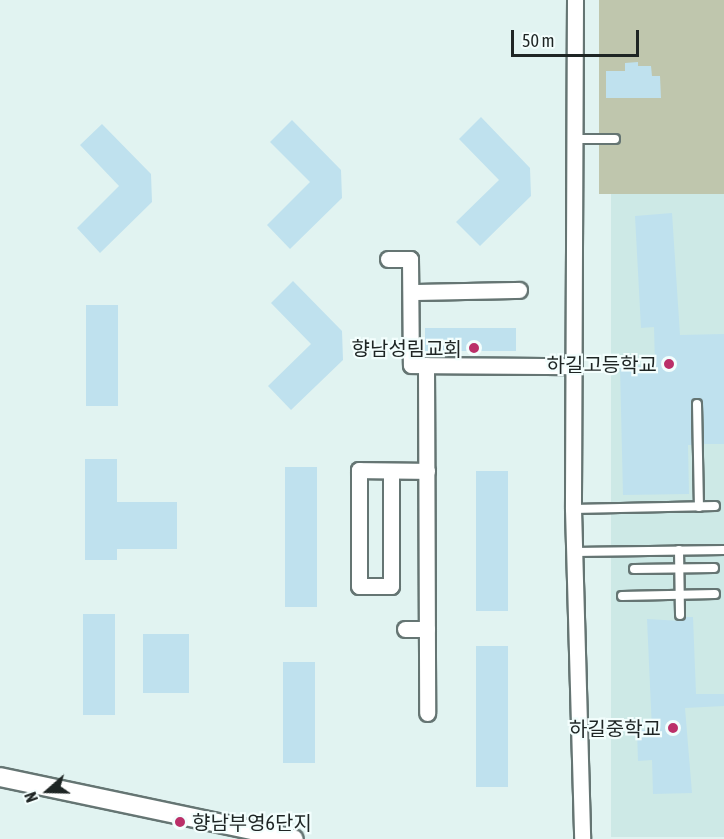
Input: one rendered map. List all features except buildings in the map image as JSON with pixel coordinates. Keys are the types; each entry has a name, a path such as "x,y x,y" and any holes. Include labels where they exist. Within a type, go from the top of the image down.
{"street":[{"path":"575,0 573,552 582,839"},
{"path":"388,259 410,259 411,365 572,366"},
{"path":"411,292 519,290"},
{"path":"426,365 427,713"},
{"path":"391,471 391,586 359,586 359,471 391,471 427,471"},
{"path":"405,629 427,629"},
{"path":"0,777 294,839"}],"lane":[{"path":"574,139 615,139"},
{"path":"697,404 699,507"},
{"path":"573,509 715,506"},
{"path":"679,550 680,615"},
{"path":"573,552 724,550"},
{"path":"634,570 714,568"},
{"path":"622,596 715,594"}],"shaded area":[{"path":"611,192 724,192 724,837 611,837"}],"green space":[{"path":"599,0 724,0 724,194 599,194"}],"place":[{"name":"향남성림교회","path":"474,348"},
{"name":"하길고등학교","path":"669,364"},
{"name":"하길중학교","path":"673,728"},
{"name":"향남부영6단지","path":"180,822"}]}
